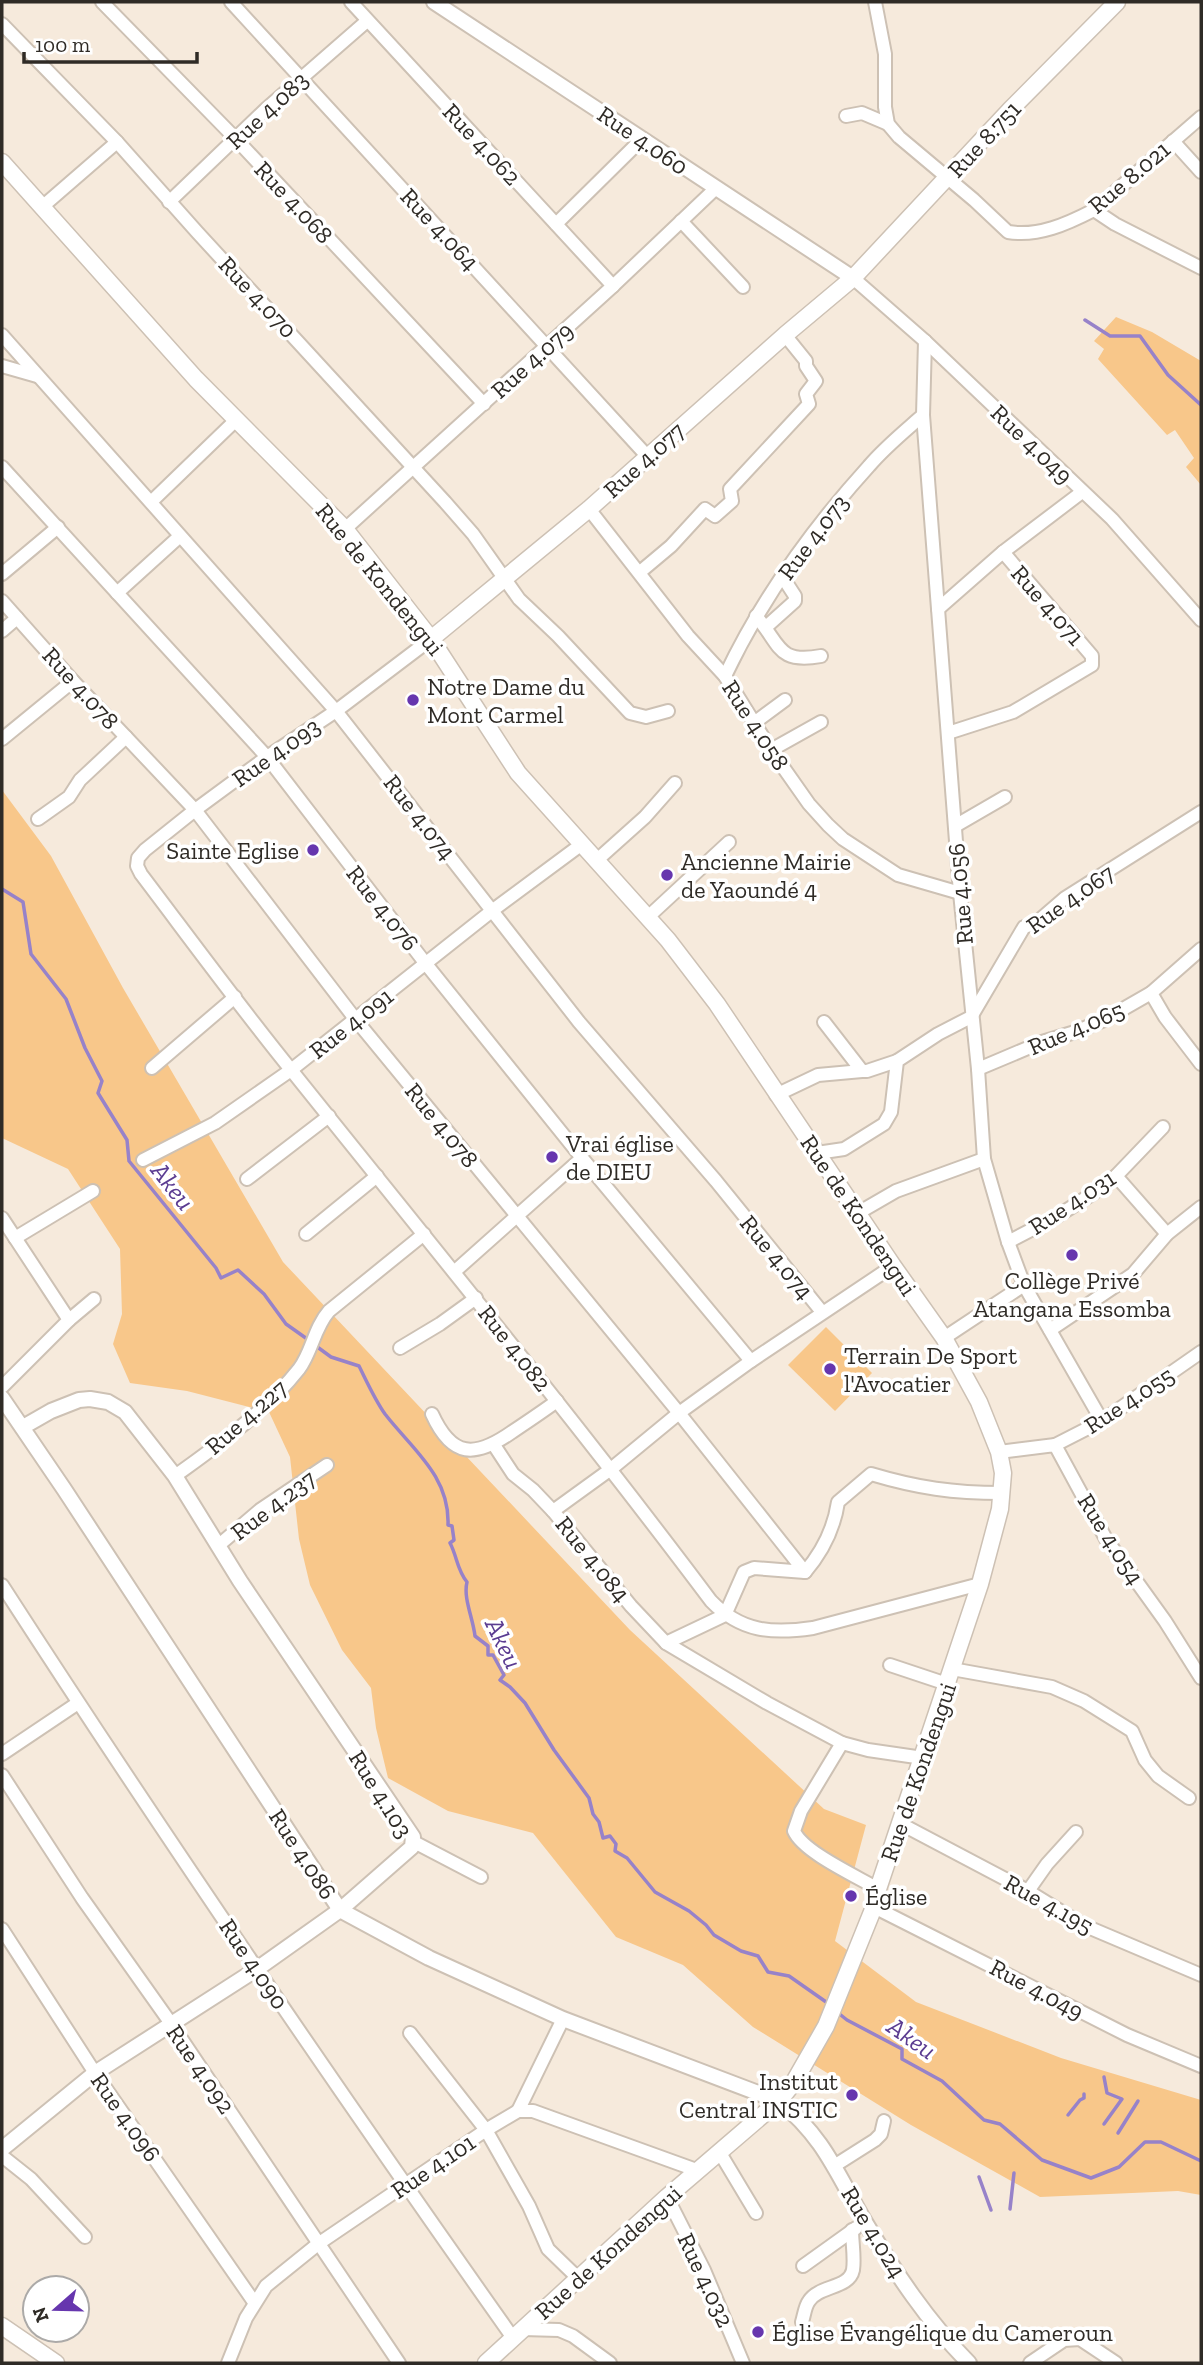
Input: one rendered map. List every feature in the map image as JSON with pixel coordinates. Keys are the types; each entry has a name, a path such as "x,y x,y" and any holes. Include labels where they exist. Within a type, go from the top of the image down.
{"main road":[{"name":"Rue 8.751","path":"853,278 1010,110 1117,2"},
{"name":"Rue de Kondengui","path":"2,162 138,317 345,529 431,639 518,773 648,917 717,1004 892,1266 944,1338 979,1402 999,1452 1003,1473 1002,1493 981,1584 874,1907 857,1944 836,2003 794,2082 779,2101 667,2197 486,2363"},
{"name":"Rue 4.077","path":"431,639 589,509 853,278"},
{"path":"2,2326 56,2363"}],"street":[{"name":"Rue 4.068","path":"102,2 235,138 484,404"},
{"name":"Rue 4.064","path":"230,2 548,345 648,457"},
{"name":"Rue 4.062","path":"351,2 613,286"},
{"name":"Rue 4.060","path":"437,2 853,278"},
{"path":"875,2 884,43 885,107 888,124"},
{"name":"Rue 4.083","path":"169,202 235,138 367,21"},
{"name":"Rue 4.070","path":"2,24 117,142 414,467 473,534 519,598 630,713 646,717 667,711"},
{"path":"846,116 862,113 888,124"},
{"name":"Rue 8.021","path":"888,124 899,137 948,177 1004,230 1011,233 1029,233 1060,226 1094,211 1201,117"},
{"path":"556,224 642,139"},
{"path":"1173,141 1201,172"},
{"path":"42,207 117,142"},
{"name":"Rue 4.079","path":"345,529 613,286 715,188"},
{"path":"1094,211 1201,268"},
{"path":"681,221 743,286"},
{"name":"Rue 4.049","path":"853,278 925,341 1112,519 1201,620"},
{"name":"Rue 4.074","path":"2,335 336,712 579,1022 716,1181 822,1312"},
{"path":"640,572 671,546 705,509 715,516 732,501 730,489 809,404 806,394 816,381 806,366 806,361 785,335"},
{"name":"Rue 4.056","path":"925,341 923,415 960,893 978,1069 984,1159 1008,1242 1024,1285 1102,1421"},
{"path":"2,366 37,376"},
{"name":"Rue 4.073","path":"725,676 756,616 782,576 870,464 923,415"},
{"path":"151,502 236,419"},
{"name":"Rue 4.076","path":"2,467 267,757 426,964 582,1158 751,1361"},
{"path":"938,609 1003,552 1082,492"},
{"name":"Rue 4.058","path":"589,509 688,636 725,676 771,750 809,804 843,839 898,875 960,893"},
{"path":"2,575 58,527"},
{"path":"117,593 180,536"},
{"name":"Rue 4.071","path":"948,733 1013,712 1092,665 1092,656 1003,552"},
{"path":"766,627 795,600 782,576"},
{"name":"Rue 4.078","path":"2,600 73,681 195,810 356,1020 679,1413 805,1572"},
{"path":"756,616 787,656 796,659 821,656"},
{"path":"2,631 17,618"},
{"name":"Rue 4.093","path":"141,874 137,866 138,858 145,850 195,810 267,757 336,712 431,639"},
{"path":"2,739 73,681"},
{"path":"754,723 785,700"},
{"path":"771,750 821,722"},
{"path":"38,819 69,797 80,780 126,737"},
{"path":"597,860 645,817 675,783"},
{"path":"955,826 1005,797"},
{"name":"Rue 4.067","path":"971,1017 1024,927 1036,923 1065,898 1201,812"},
{"path":"648,917 729,842"},
{"name":"Rue 4.091","path":"143,1160 215,1123 291,1070 493,910 582,844"},
{"name":"Rue 4.082","path":"141,874 291,1070 476,1298 724,1615 758,1629 788,1632 813,1628 981,1584"},
{"name":"Rue 4.065","path":"978,1069 1042,1042 1090,1027 1151,993 1201,950"},
{"path":"1151,993 1165,1017 1201,1065"},
{"path":"152,1068 235,997"},
{"path":"776,1095 818,1075 867,1071 897,1061 938,1034 971,1017"},
{"path":"824,1022 862,1071"},
{"path":"817,1153 844,1149 884,1124 891,1112 897,1061"},
{"path":"247,1179 329,1116"},
{"name":"Rue 4.031","path":"1008,1242 1093,1194 1116,1176 1163,1127"},
{"path":"454,1272 582,1158"},
{"path":"859,1213 897,1191 984,1159"},
{"path":"306,1234 377,1176"},
{"path":"1116,1176 1167,1234"},
{"path":"15,1238 93,1191"},
{"path":"1050,1330 1133,1274 1167,1234 1201,1206"},
{"path":"2,1218 69,1320"},
{"name":"Rue 4.227","path":"174,1476 219,1444 274,1398 301,1366 319,1326 329,1311 424,1234"},
{"name":"Rue 4.084","path":"892,1266 679,1413 611,1469 553,1511 666,1643 767,1703 842,1743 868,1750 923,1758"},
{"path":"944,1338 1024,1285"},
{"path":"400,1348 476,1298"},
{"path":"2,1387 69,1320 94,1299"},
{"name":"Rue 4.055","path":"1055,1445 1102,1421 1201,1352"},
{"name":"Rue 4.086","path":"2,1398 340,1910 429,1958 563,2020 779,2101"},
{"name":"Rue 4.103","path":"2,2149 95,2073 257,1969 340,1910 412,1847 414,1842 240,1581 174,1476 125,1412 108,1402 79,1400 51,1411 23,1427"},
{"path":"432,1414 446,1439 460,1448 481,1450 494,1445 557,1401"},
{"path":"494,1445 513,1474 553,1511"},
{"path":"999,1452 1055,1445"},
{"name":"Rue 4.054","path":"1055,1445 1106,1539 1165,1621 1201,1678"},
{"name":"Rue 4.237","path":"219,1545 270,1503 327,1465"},
{"path":"666,1643 724,1615 744,1572 754,1568 805,1572 821,1553 835,1521 838,1502 871,1474 908,1485 952,1492 1002,1493"},
{"name":"Rue 4.090","path":"2,1585 257,1969 405,2184 517,2334"},
{"path":"890,1665 950,1677 1052,1687 1084,1701 1132,1731 1145,1760 1158,1776 1189,1798"},
{"path":"2,1754 78,1703"},
{"path":"842,1743 801,1811 794,1831 797,1839 812,1852 878,1889"},
{"name":"Rue 4.092","path":"2,1775 82,1898 172,2025 399,2363"},
{"name":"Rue 4.195","path":"901,1824 1028,1891 1083,1925 1201,1975"},
{"path":"1028,1891 1047,1864 1076,1832"},
{"path":"414,1842 481,1877"},
{"name":"Rue 4.049","path":"874,1907 1127,2035 1201,2066"},
{"name":"Rue 4.096","path":"2,1929 95,2073 254,2302"},
{"path":"563,2020 518,2111 533,2111 699,2171"},
{"path":"410,2033 486,2130 529,2206 548,2249 579,2280"},
{"name":"Rue 4.024","path":"779,2101 817,2137 865,2221 913,2295 948,2342 969,2363"},
{"name":"Rue 4.101","path":"228,2363 254,2302 266,2286 318,2244 518,2111"},
{"path":"834,2166 881,2134 884,2121"},
{"path":"720,2152 756,2213"},
{"path":"2,2156 31,2179 85,2237"},
{"name":"Rue 4.032","path":"667,2197 704,2270 743,2363"},
{"path":"803,2266 865,2221"},
{"path":"803,2322 808,2301 820,2290 841,2284 853,2270 852,2230"},
{"path":"517,2334 559,2330 573,2336 610,2363"},
{"path":"1030,2363 1064,2340 1080,2339 1116,2363"}],"shaded area":[{"path":"1116,317 1152,332 1201,361 1201,485 1186,467 1194,458 1175,430 1167,435 1098,359 1104,349 1094,341"},
{"path":"2,790 51,856 123,988 283,1262 630,1630 824,1809 866,1825 835,1941 916,2002 1061,2058 1201,2100 1201,2195 1178,2191 1040,2197 911,2125 753,2027 683,1965 616,1937 533,1833 448,1811 388,1778 376,1728 371,1688 342,1650 310,1585 299,1539 290,1457 269,1412 187,1391 130,1383 113,1344 122,1314 120,1249 68,1169 2,1138"},
{"name":"Terrain De Sport l'Avocatier","path":"826,1327 872,1373 835,1411 788,1365"}],"waterway":[{"path":"1085,320 1110,336 1140,336 1168,375 1201,405"},
{"name":"Akeu","path":"2,889 23,902 31,954 66,999 85,1048 102,1081 98,1093 127,1140 129,1161 216,1268 221,1278 238,1270 264,1294 286,1324 310,1341"},
{"name":"Akeu","path":"316,1346 331,1357 359,1366 385,1414 436,1478 443,1492 448,1525 452,1526 454,1540 450,1543 467,1582 467,1601 475,1636 488,1646 488,1655 493,1655 504,1675 500,1680 525,1703 554,1750 589,1798 603,1838 610,1836 616,1844 615,1851 627,1858 655,1892 689,1911 714,1935 741,1951 758,1956 768,1972 789,1976 829,2004"},
{"name":"Akeu","path":"837,2012 902,2049 902,2059 942,2081 984,2120 1000,2124 1042,2160 1091,2178 1119,2167 1145,2142 1161,2142 1201,2161"},
{"path":"1104,2077 1107,2093 1122,2099 1104,2124"},
{"path":"1068,2115 1084,2098 1084,2094"},
{"path":"1118,2133 1138,2101"},
{"path":"1010,2209 1014,2173"},
{"path":"979,2177 991,2210"}],"place":[{"name":"Notre Dame du Mont Carmel","path":"413,700"},
{"name":"Sainte Eglise","path":"313,850"},
{"name":"Ancienne Mairie de Yaoundé 4","path":"667,875"},
{"name":"Vrai église de DIEU","path":"552,1157"},
{"name":"Collège Privé Atangana Essomba","path":"1072,1255"},
{"name":"Terrain De Sport l'Avocatier","path":"830,1369"},
{"name":"Église","path":"851,1896"},
{"name":"Institut Central INSTIC","path":"852,2095"},
{"name":"Église Évangélique du Cameroun","path":"758,2332"}]}
